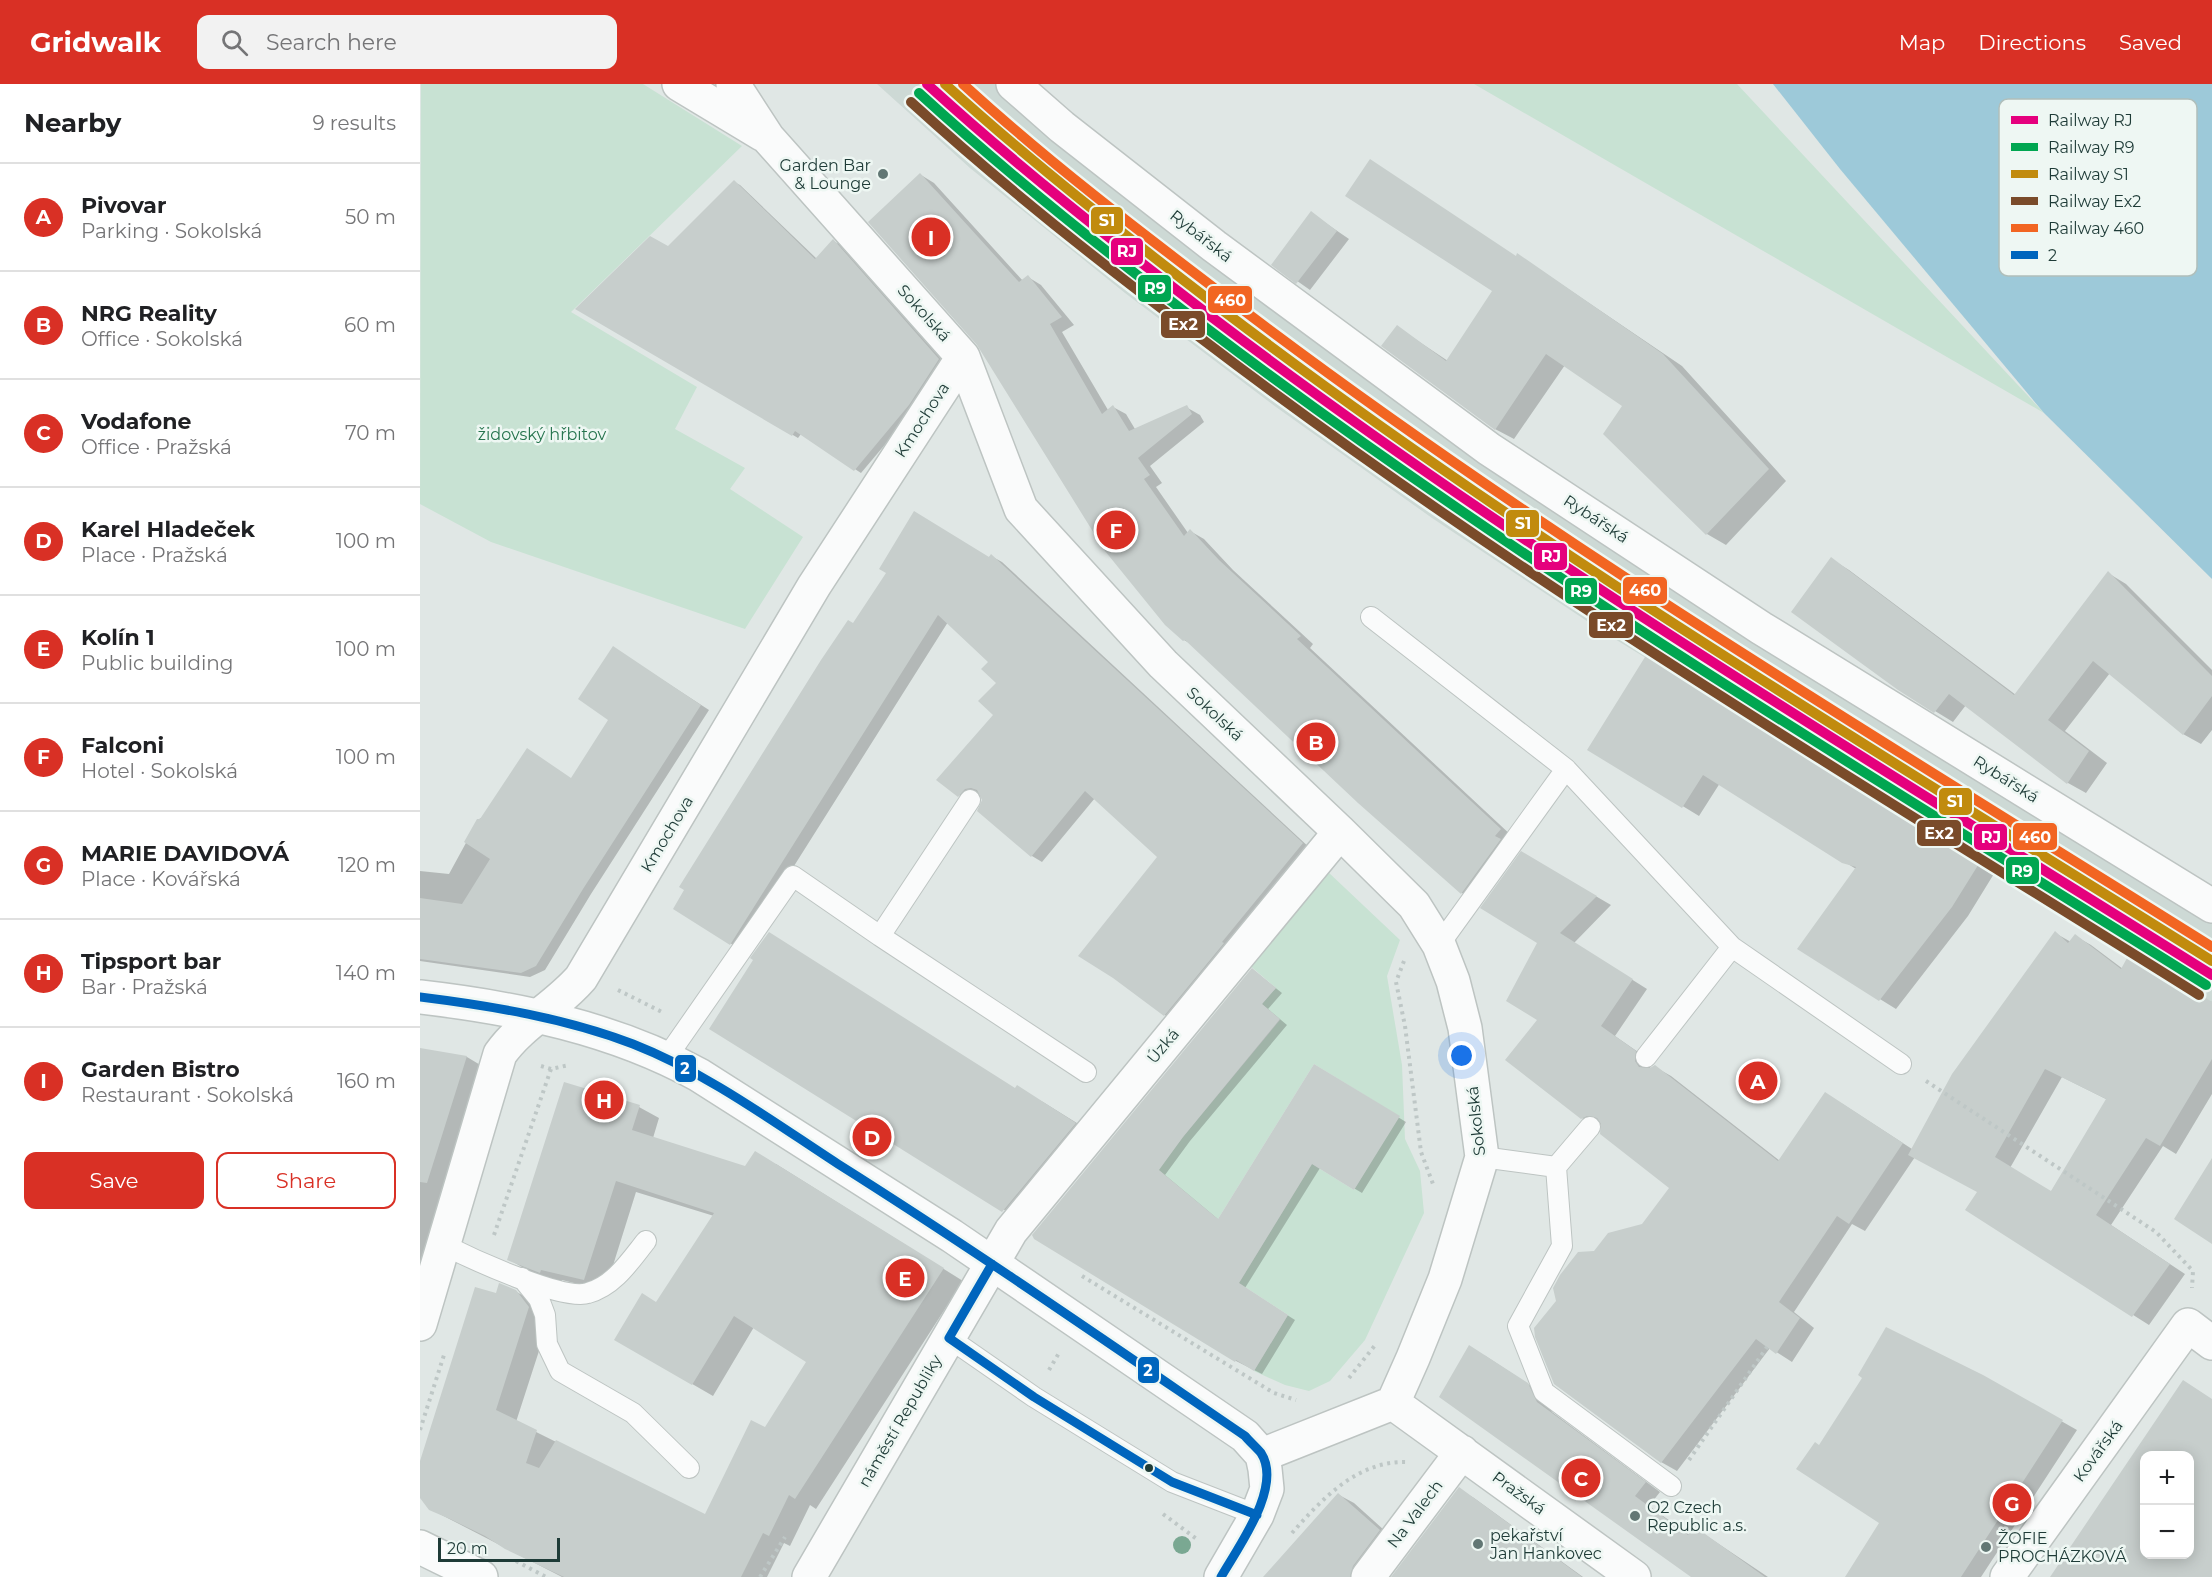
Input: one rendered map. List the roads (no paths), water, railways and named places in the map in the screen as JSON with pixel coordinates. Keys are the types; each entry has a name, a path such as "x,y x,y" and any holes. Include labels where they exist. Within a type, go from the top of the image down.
{"street":[{"path":"679,84 768,138"},
{"name":"Sokolská","path":"733,84 768,138 963,357 1021,509 1162,664 1414,905 1439,945 1453,981 1466,1028 1482,1157 1445,1279 1393,1403"},
{"name":"Rybářská","path":"1013,84 1062,127 1214,246 1489,449 1761,628 2212,906"},
{"name":"Kmochova","path":"420,1324 500,1054 511,1038 567,995 581,978 814,586 963,357"},
{"name":"Úzká","path":"992,1264 1011,1231 1340,832"},
{"path":"420,997 537,1016 613,1036 667,1057 933,1223 1245,1436 1262,1455 1267,1489 1257,1515 1221,1577"},
{"name":"náměstí Republiky","path":"809,1577 992,1264"},
{"name":"Kovářská","path":"2007,1577 2200,1334"},
{"path":"1262,1455 1393,1403"},
{"name":"Pražská","path":"1393,1403 1634,1577"},
{"name":"Na Valech","path":"1368,1577 1462,1452"},
{"path":"420,1547 481,1577"}],"lane":[{"path":"1371,617 1566,769 1732,947 1901,1065"},
{"path":"1439,945 1566,769"},
{"path":"880,936 970,800"},
{"path":"667,1057 792,876 1086,1072"},
{"path":"1646,1058 1732,947"},
{"path":"1590,1127 1556,1167 1562,1246 1518,1326 1544,1392 1671,1486"},
{"path":"1482,1157 1556,1167"},
{"path":"444,1245 483,1264 565,1294 588,1294 616,1278 646,1241"},
{"path":"522,1278 539,1299 545,1315 547,1344 560,1371 633,1413 689,1468"},
{"path":"949,1338 1034,1397 1172,1482 1257,1515"}],"water":[{"path":"1773,84 2212,84 2212,579 2044,413 1840,169"}],"rail line":[{"name":"RJ","path":"927,84 1032,175 1176,290 1333,407 1456,493 1831,738 2212,975"},
{"name":"S1","path":"945,84 1046,171 1186,282 1340,397 1462,483 1834,726 2212,961"},
{"name":"460","path":"963,84 1060,168 1162,248 1348,388 1468,472 1714,635 2212,947"},
{"name":"R9","path":"919,93 1024,184 1132,271 1326,416 1448,502 1698,667 2206,985"},
{"name":"Ex2","path":"911,102 1016,193 1124,280 1318,425 1441,512 1691,677 2199,995"}],"place":[{"name":"Garden Bar & Lounge","path":"883,174"},
{"name":"Garden Bistro","path":"931,237"},
{"name":"Falconi","path":"1116,530"},
{"name":"NRG Reality","path":"1316,742"},
{"name":"Pivovar","path":"1758,1081"},
{"name":"Tipsport bar","path":"604,1100"},
{"name":"Karel Hladeček","path":"872,1137"},
{"name":"Kolín 1","path":"905,1278"},
{"name":"Vodafone","path":"1581,1478"},
{"name":"MARIE DAVIDOVÁ","path":"2012,1503"},
{"name":"O2 Czech Republic a.s.","path":"1635,1516"},
{"name":"pekařství Jan Hankovec","path":"1478,1544"},
{"name":"ŽOFIE PROCHÁZKOVÁ","path":"1986,1547"}],"park label":[{"name":"židovský hřbitov","path":"542,434"}]}
